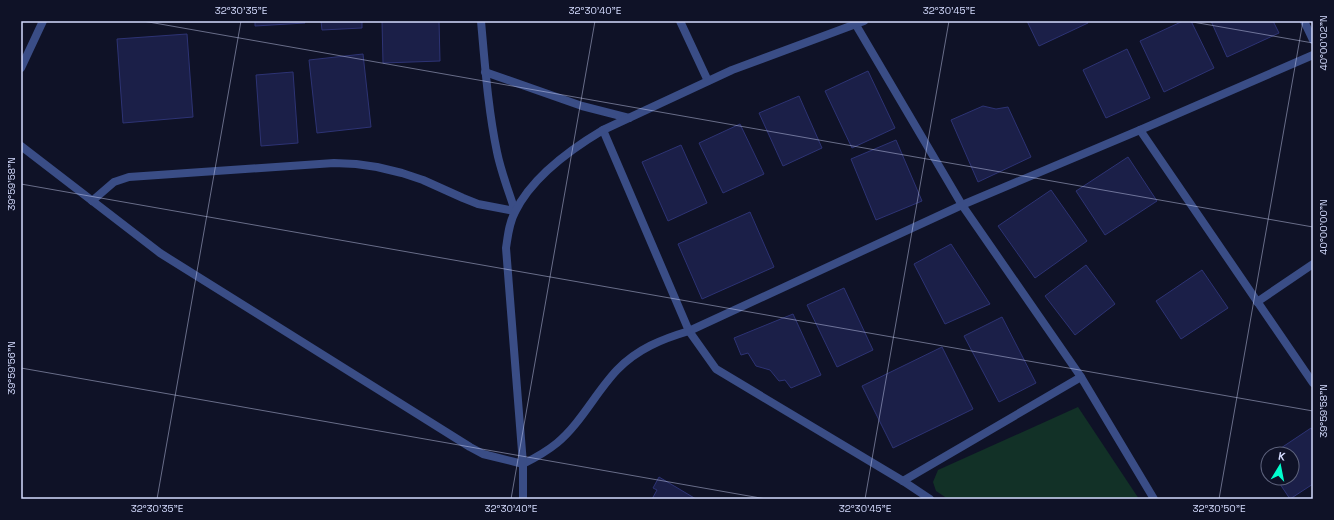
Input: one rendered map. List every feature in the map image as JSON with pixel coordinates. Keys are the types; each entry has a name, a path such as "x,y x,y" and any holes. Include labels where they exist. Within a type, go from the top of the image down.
{"street":[{"path":"21,68 43,21"},
{"path":"481,21 485,72 497,154 515,211"},
{"path":"680,21 708,81"},
{"path":"523,499 523,464 506,248 509,228 515,211 526,195 542,176 562,157 603,130 732,70 864,21"},
{"path":"1304,21 1313,40"},
{"path":"856,25 962,205 1081,377 1154,499"},
{"path":"21,146 160,253 470,447 483,454 523,464 544,454 558,442 572,427 617,370 650,345 671,336 689,331 962,205 1313,55"},
{"path":"485,72 582,106 629,118"},
{"path":"603,130 689,331 716,370 903,481 930,499"},
{"path":"1140,130 1313,383"},
{"path":"92,200 114,182 129,177 334,163 377,167 402,173 423,180 478,204 515,211"},
{"path":"1257,302 1313,264"},
{"path":"903,481 1081,377"}],"green space":[{"path":"1078,407 1139,499 948,499 936,491 933,482 938,470"}],"building":[{"path":"255,21 304,21 305,23 255,26"},
{"path":"321,21 362,21 362,28 322,30"},
{"path":"382,21 439,21 440,61 383,63"},
{"path":"1027,21 1087,21 1088,23 1039,46"},
{"path":"1183,21 1191,21 1214,68 1164,92 1140,41"},
{"path":"1211,21 1273,21 1279,33 1227,57"},
{"path":"187,34 193,117 123,123 117,39"},
{"path":"1127,49 1150,98 1106,118 1083,70"},
{"path":"363,54 371,127 317,133 309,60"},
{"path":"868,71 895,128 852,148 825,91"},
{"path":"293,72 298,143 261,146 256,75"},
{"path":"799,96 822,148 783,166 759,113"},
{"path":"983,106 996,109 1008,107 1031,157 978,182 951,120"},
{"path":"740,124 764,174 723,193 699,143"},
{"path":"896,140 922,201 876,220 851,159"},
{"path":"681,145 707,203 668,221 642,162"},
{"path":"1128,157 1157,201 1105,235 1076,191"},
{"path":"1051,190 1087,241 1035,278 998,226"},
{"path":"750,212 774,267 702,299 678,244"},
{"path":"951,244 990,304 945,324 914,264"},
{"path":"1086,265 1115,304 1075,335 1045,296"},
{"path":"1202,270 1228,308 1181,339 1156,301"},
{"path":"844,288 873,350 837,367 807,305"},
{"path":"793,314 821,375 791,388 785,380 779,381 770,370 756,366 748,353 741,355 734,338"},
{"path":"1002,317 1036,383 999,402 964,336"},
{"path":"942,347 973,409 893,448 862,386"},
{"path":"1311,428 1313,430 1313,484 1290,499 1281,486 1300,486 1300,446 1284,446"},
{"path":"659,477 696,499 652,499 657,490 653,488"}]}
